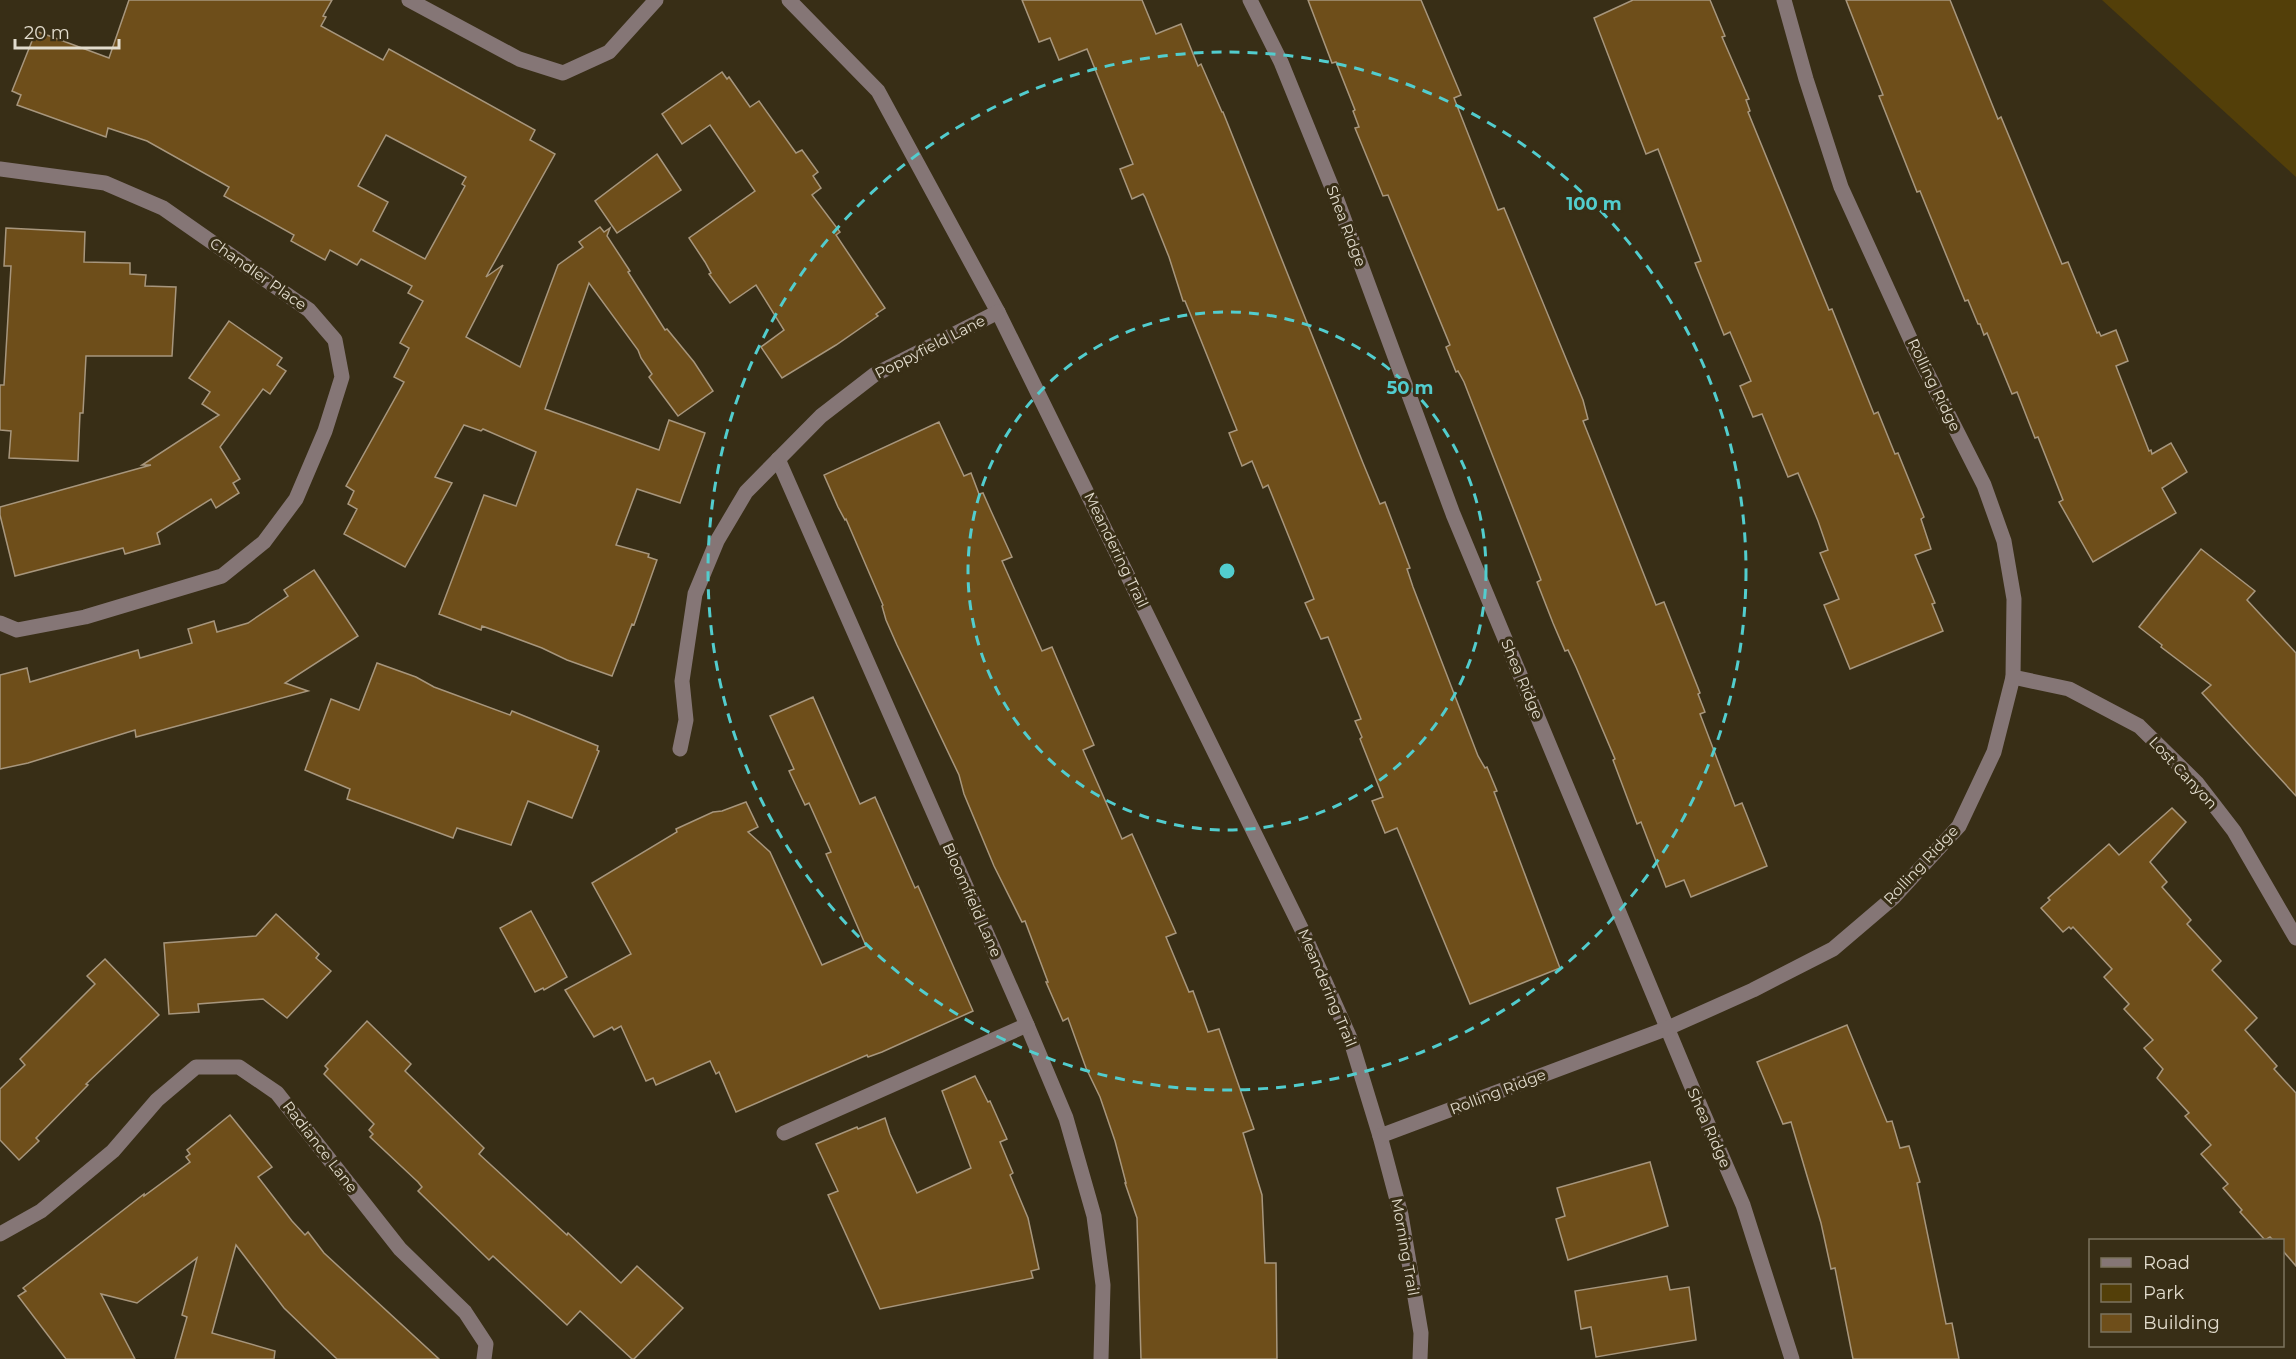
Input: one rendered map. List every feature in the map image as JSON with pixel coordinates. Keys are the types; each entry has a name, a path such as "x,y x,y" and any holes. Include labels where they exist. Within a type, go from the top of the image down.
{"street":[{"path":"409,0 519,59 563,73 609,52 656,0"},
{"name":"Meandering Trail","path":"789,0 878,91 998,312 1304,932 1350,1038 1380,1137"},
{"name":"Shea Ridge","path":"1250,0 1285,73 1337,200 1453,514 1743,1205 1792,1359"},
{"name":"Rolling Ridge","path":"1380,1137 1668,1028 1753,990 1833,949 1894,897 1959,826 1994,752 2013,677 2014,599 2004,541 1984,485 1914,347 1841,187 1806,79 1784,0"},
{"name":"Chandler Place","path":"0,169 105,183 163,208 309,310 335,340 342,377 325,430 296,499 264,542 222,576 85,617 17,630 0,622"},
{"name":"Poppyfield Lane","path":"680,749 686,720 682,681 694,594 717,541 746,492 821,416 874,375 998,312"},
{"name":"Bloomfield Lane","path":"777,459 1066,1118 1094,1216 1103,1285 1101,1359"},
{"name":"Lost Canyon","path":"2013,677 2069,689 2139,726 2197,783 2234,831 2296,938"},
{"path":"784,1133 1027,1025"},
{"name":"Radiance Lane","path":"0,1234 41,1211 113,1151 157,1100 195,1067 239,1067 277,1093 400,1248 465,1312 486,1344 484,1359"},
{"name":"Morning Trail","path":"1380,1137 1401,1215 1421,1333 1420,1359"}],"green space":[{"path":"2102,0 2296,0 2296,177"}],"building":[{"path":"129,0 332,0 323,16 326,17 321,26 383,60 389,49 535,130 530,140 555,154 486,277 503,265 466,337 520,367 558,265 583,247 579,242 600,227 604,232 610,228 607,236 630,271 628,272 665,330 667,329 694,362 713,391 678,416 649,377 652,374 638,350 589,283 545,409 659,450 669,420 705,433 680,503 637,489 616,545 649,554 648,557 657,560 634,625 632,624 612,676 499,632 482,626 481,630 439,614 484,495 516,506 536,452 483,429 481,431 464,425 435,477 452,483 405,567 344,534 357,509 348,504 354,491 346,486 404,382 394,377 409,348 400,343 423,301 408,293 412,286 361,259 357,265 330,250 325,260 291,241 294,235 224,196 229,187 147,141 108,128 106,137 17,105 21,95 12,91 36,31 109,58","holes":["386,135 466,177 462,184 465,186 425,259 373,231 388,202 358,186"]},
{"path":"1022,0 1142,0 1156,34 1181,24 1198,66 1201,64 1223,112 1380,504 1385,502 1410,568 1407,569 1413,587 1478,756 1485,768 1487,767 1497,791 1494,792 1560,968 1470,1004 1397,828 1385,833 1372,801 1383,797 1360,739 1362,737 1355,721 1361,719 1328,637 1321,639 1305,603 1314,599 1268,485 1263,488 1252,461 1242,466 1229,433 1237,430 1185,301 1183,301 1169,257 1145,197 1143,194 1132,199 1120,169 1133,164 1087,49 1059,60 1050,38 1039,42"},
{"path":"1308,0 1421,0 1461,95 1454,98 1498,210 1504,208 1583,400 1588,419 1583,421 1656,605 1664,602 1700,693 1698,694 1705,712 1700,714 1735,806 1742,803 1767,866 1691,897 1684,880 1666,887 1641,822 1637,824 1613,760 1615,759 1576,667 1568,650 1565,651 1553,623 1537,582 1541,580 1464,382 1458,371 1456,372 1446,347 1450,345 1388,195 1383,196 1355,128 1359,127 1353,111 1355,110 1336,62 1332,63"},
{"path":"1633,0 1710,0 1725,36 1722,37 1749,99 1746,100 1750,111 1748,112 1829,310 1832,309 1874,414 1878,412 1895,454 1898,453 1924,517 1921,519 1931,549 1915,555 1935,603 1932,604 1943,631 1850,669 1824,605 1839,599 1820,553 1828,550 1818,521 1798,473 1788,477 1762,414 1753,417 1740,386 1751,381 1730,332 1724,335 1695,263 1701,261 1658,149 1646,154 1594,18"},
{"path":"1846,0 1950,0 1998,119 2001,117 2062,264 2068,262 2097,333 2099,332 2101,336 2116,330 2128,361 2116,366 2149,451 2151,450 2152,454 2171,443 2187,472 2162,488 2176,513 2093,562 2059,502 2063,500 2038,437 2035,438 2017,392 2012,394 1987,333 1984,335 1968,300 1965,301 1920,191 1917,192 1879,96 1883,95"},
{"path":"722,72 727,79 729,77 750,107 759,101 796,153 802,150 818,172 813,176 821,188 812,195 840,232 836,235 885,308 876,314 878,316 836,345 782,378 761,347 784,330 756,285 730,303 709,274 711,273 705,262 689,238 755,191 710,125 682,144 662,114"},
{"path":"657,154 681,190 617,233 595,201"},
{"path":"6,228 85,232 84,262 130,263 130,274 146,275 145,286 176,287 172,356 86,356 78,461 9,458 11,431 0,430 0,385 4,385 11,266 4,266"},
{"path":"229,321 282,358 277,365 286,371 270,394 263,389 220,447 240,479 233,483 239,493 216,508 211,499 157,533 160,544 125,554 123,548 15,576 0,507 151,465 142,465 219,415 202,404 210,392 189,378"},
{"path":"939,422 964,476 971,473 979,494 983,493 1012,557 1002,561 1042,651 1052,647 1094,745 1083,750 1122,839 1132,834 1176,933 1166,937 1189,992 1193,991 1208,1032 1219,1029 1254,1129 1243,1133 1262,1195 1265,1263 1276,1263 1277,1359 1141,1359 1137,1218 1100,1097 1086,1068 1068,1018 1063,1021 1046,982 1048,982 1025,921 1022,922 994,866 964,794 959,775 897,645 886,620 883,605 846,519 824,475"},
{"path":"2201,549 2255,591 2247,600 2296,653 2296,796 2202,693 2211,685 2139,627"},
{"path":"314,570 358,636 285,683 308,691 136,737 135,730 28,763 0,769 0,675 27,668 30,682 138,650 140,658 192,643 188,629 214,621 217,632 248,623 288,596 284,590"},
{"path":"377,663 510,715 512,711 598,746 599,751 572,818 528,801 511,845 457,828 453,838 347,799 350,789 305,770 331,699 359,710"},
{"path":"813,697 860,804 875,797 915,888 918,886 973,1011 882,1052 868,1057 867,1055 736,1112 719,1072 716,1074 710,1061 656,1085 653,1078 646,1081 621,1026 614,1030 612,1027 594,1037 565,990 631,954 592,883 677,832 676,829 713,812 746,802 758,827 748,832 770,852 822,965 866,946 826,854 831,852 809,803 805,805 789,771 794,769 770,716"},
{"path":"2172,808 2186,822 2150,862 2167,882 2162,887 2191,920 2187,924 2221,961 2212,970 2257,1018 2245,1030 2277,1066 2274,1069 2296,1093 2296,1266 2284,1252 2284,1239 2270,1237 2264,1239 2240,1212 2242,1210 2223,1188 2228,1184 2201,1154 2211,1145 2185,1116 2189,1113 2157,1078 2163,1069 2144,1048 2153,1040 2124,1009 2129,1004 2104,977 2112,969 2073,927 2063,932 2041,908 2050,900 2048,898 2109,844 2119,855"},
{"path":"531,911 567,977 544,990 543,988 535,992 500,928"},
{"path":"276,914 319,954 316,958 331,971 287,1018 263,999 198,1004 199,1012 169,1014 164,943 256,936"},
{"path":"105,959 159,1015 86,1084 88,1085 36,1138 39,1141 19,1160 0,1140 0,1089 25,1065 20,1059 95,984 87,976"},
{"path":"367,1021 411,1064 405,1071 484,1148 479,1154 567,1235 568,1233 621,1283 637,1266 683,1308 634,1359 580,1311 567,1325 493,1256 489,1260 418,1191 422,1187 418,1182 370,1137 373,1134 369,1130 374,1124 324,1074 328,1069 325,1066"},
{"path":"1847,1025 1887,1122 1892,1121 1900,1148 1909,1146 1920,1182 1917,1183 1946,1324 1952,1323 1959,1359 1853,1359 1835,1268 1831,1269 1821,1223 1791,1122 1783,1124 1757,1062"},
{"path":"975,1076 988,1102 990,1101 1007,1139 1000,1142 1013,1173 1010,1175 1028,1218 1039,1269 1031,1271 1033,1278 880,1309 828,1195 838,1191 816,1144 885,1118 917,1193 971,1168 942,1091"},
{"path":"230,1115 272,1167 258,1177 292,1221 305,1235 308,1232 324,1253 439,1359 337,1359 284,1308 236,1245 212,1333 275,1351 274,1359 175,1359 187,1317 182,1315 197,1258 137,1303 101,1294 135,1359 66,1359 18,1296 26,1291 23,1288 144,1194 144,1196 190,1162 186,1157 190,1154 187,1150"},
{"path":"1650,1162 1668,1226 1568,1260 1556,1219 1565,1216 1557,1188"},
{"path":"1667,1276 1670,1290 1689,1287 1696,1340 1596,1357 1591,1327 1581,1329 1575,1291"}]}
